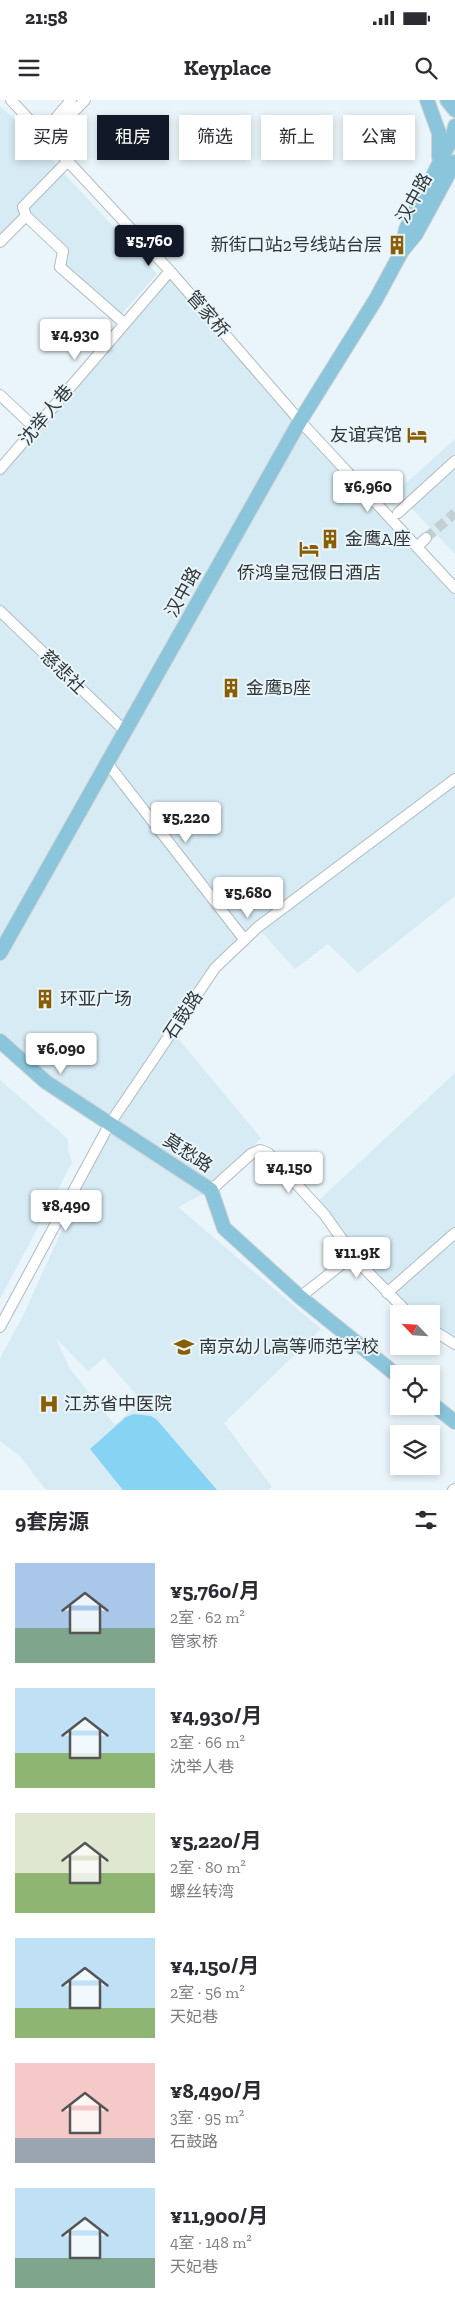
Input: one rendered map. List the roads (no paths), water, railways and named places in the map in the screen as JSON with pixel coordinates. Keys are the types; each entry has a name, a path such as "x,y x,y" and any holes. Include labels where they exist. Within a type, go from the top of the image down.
{"main road":[{"path":"427,100 441,141 446,173"},
{"path":"448,100 455,110"},
{"name":"汉中路","path":"446,173 455,126"},
{"name":"汉中路","path":"0,953 300,420 376,299 402,251 406,229 455,162"},
{"name":"莫愁路","path":"0,1041 46,1082 211,1190 224,1228 300,1297 390,1370"},
{"path":"440,1410 455,1422"}],"street":[{"name":"管家桥","path":"12,100 25,115"},
{"path":"58,115 71,100"},
{"path":"72,115 85,100"},
{"name":"管家桥","path":"67,162 170,271 300,420 455,588"},
{"path":"67,162 23,207 26,216 62,252 60,267 124,323"},
{"path":"0,241 26,216"},
{"name":"沈举人巷","path":"0,469 170,271"},
{"path":"0,395 35,428"},
{"path":"398,513 455,461"},
{"path":"416,547 426,538"},
{"name":"慈悲社","path":"0,612 126,732"},
{"path":"108,764 244,938"},
{"name":"石鼓路","path":"0,1327 109,1125 215,968 244,938 455,779"},
{"path":"211,1190 251,1154 260,1150 268,1153 324,1214 359,1263 400,1305"},
{"path":"387,1293 455,1233"},
{"path":"300,1297 342,1264 350,1261 359,1263"},
{"path":"440,1335 455,1344"}],"tunnel":[{"path":"426,538 455,513"}],"place":[{"name":"新街口站2号线站台层","path":"397,245"},
{"name":"友谊宾馆","path":"417,435"},
{"name":"金鹰A座","path":"330,539"},
{"name":"侨鸿皇冠假日酒店","path":"309,549"},
{"name":"金鹰B座","path":"231,688"},
{"name":"环亚广场","path":"45,999"},
{"name":"南京幼儿高等师范学校","path":"184,1347"},
{"name":"江苏省中医院","path":"49,1404"}]}
